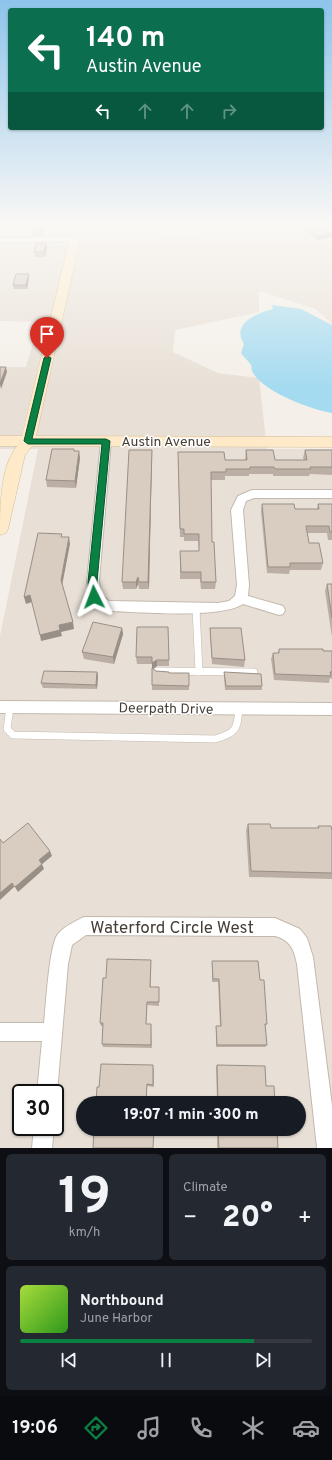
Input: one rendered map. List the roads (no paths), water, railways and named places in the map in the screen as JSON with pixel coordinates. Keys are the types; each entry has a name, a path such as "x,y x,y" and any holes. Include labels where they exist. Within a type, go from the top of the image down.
{"street":[{"path":"0,529 18,454 28,441 66,280"},
{"name":"Austin Avenue","path":"0,441 332,442"},
{"path":"106,441 92,582 94,597 101,604 119,608 196,608 232,606 241,599 243,585 237,510 242,499 252,494 332,494"},
{"path":"241,599 279,610"},
{"name":"Deerpath Drive","path":"5,707 332,709"},
{"name":"Waterford Circle West","path":"48,1084 59,964 64,940 84,926 275,927 289,930 302,944 306,964 327,1148"},
{"path":"0,1032 53,1032"},
{"path":"42,1148 43,1136"}],"lane":[{"path":"196,608 199,672"},
{"path":"157,671 254,672"},
{"path":"5,707 7,728 13,735 215,739 229,735 237,727 239,709"}],"water":[{"path":"272,305 301,309 332,325 332,413 300,404 265,386 257,378 252,371 251,365 241,353 244,344 241,337 243,325 247,320 259,313 273,309"}]}
